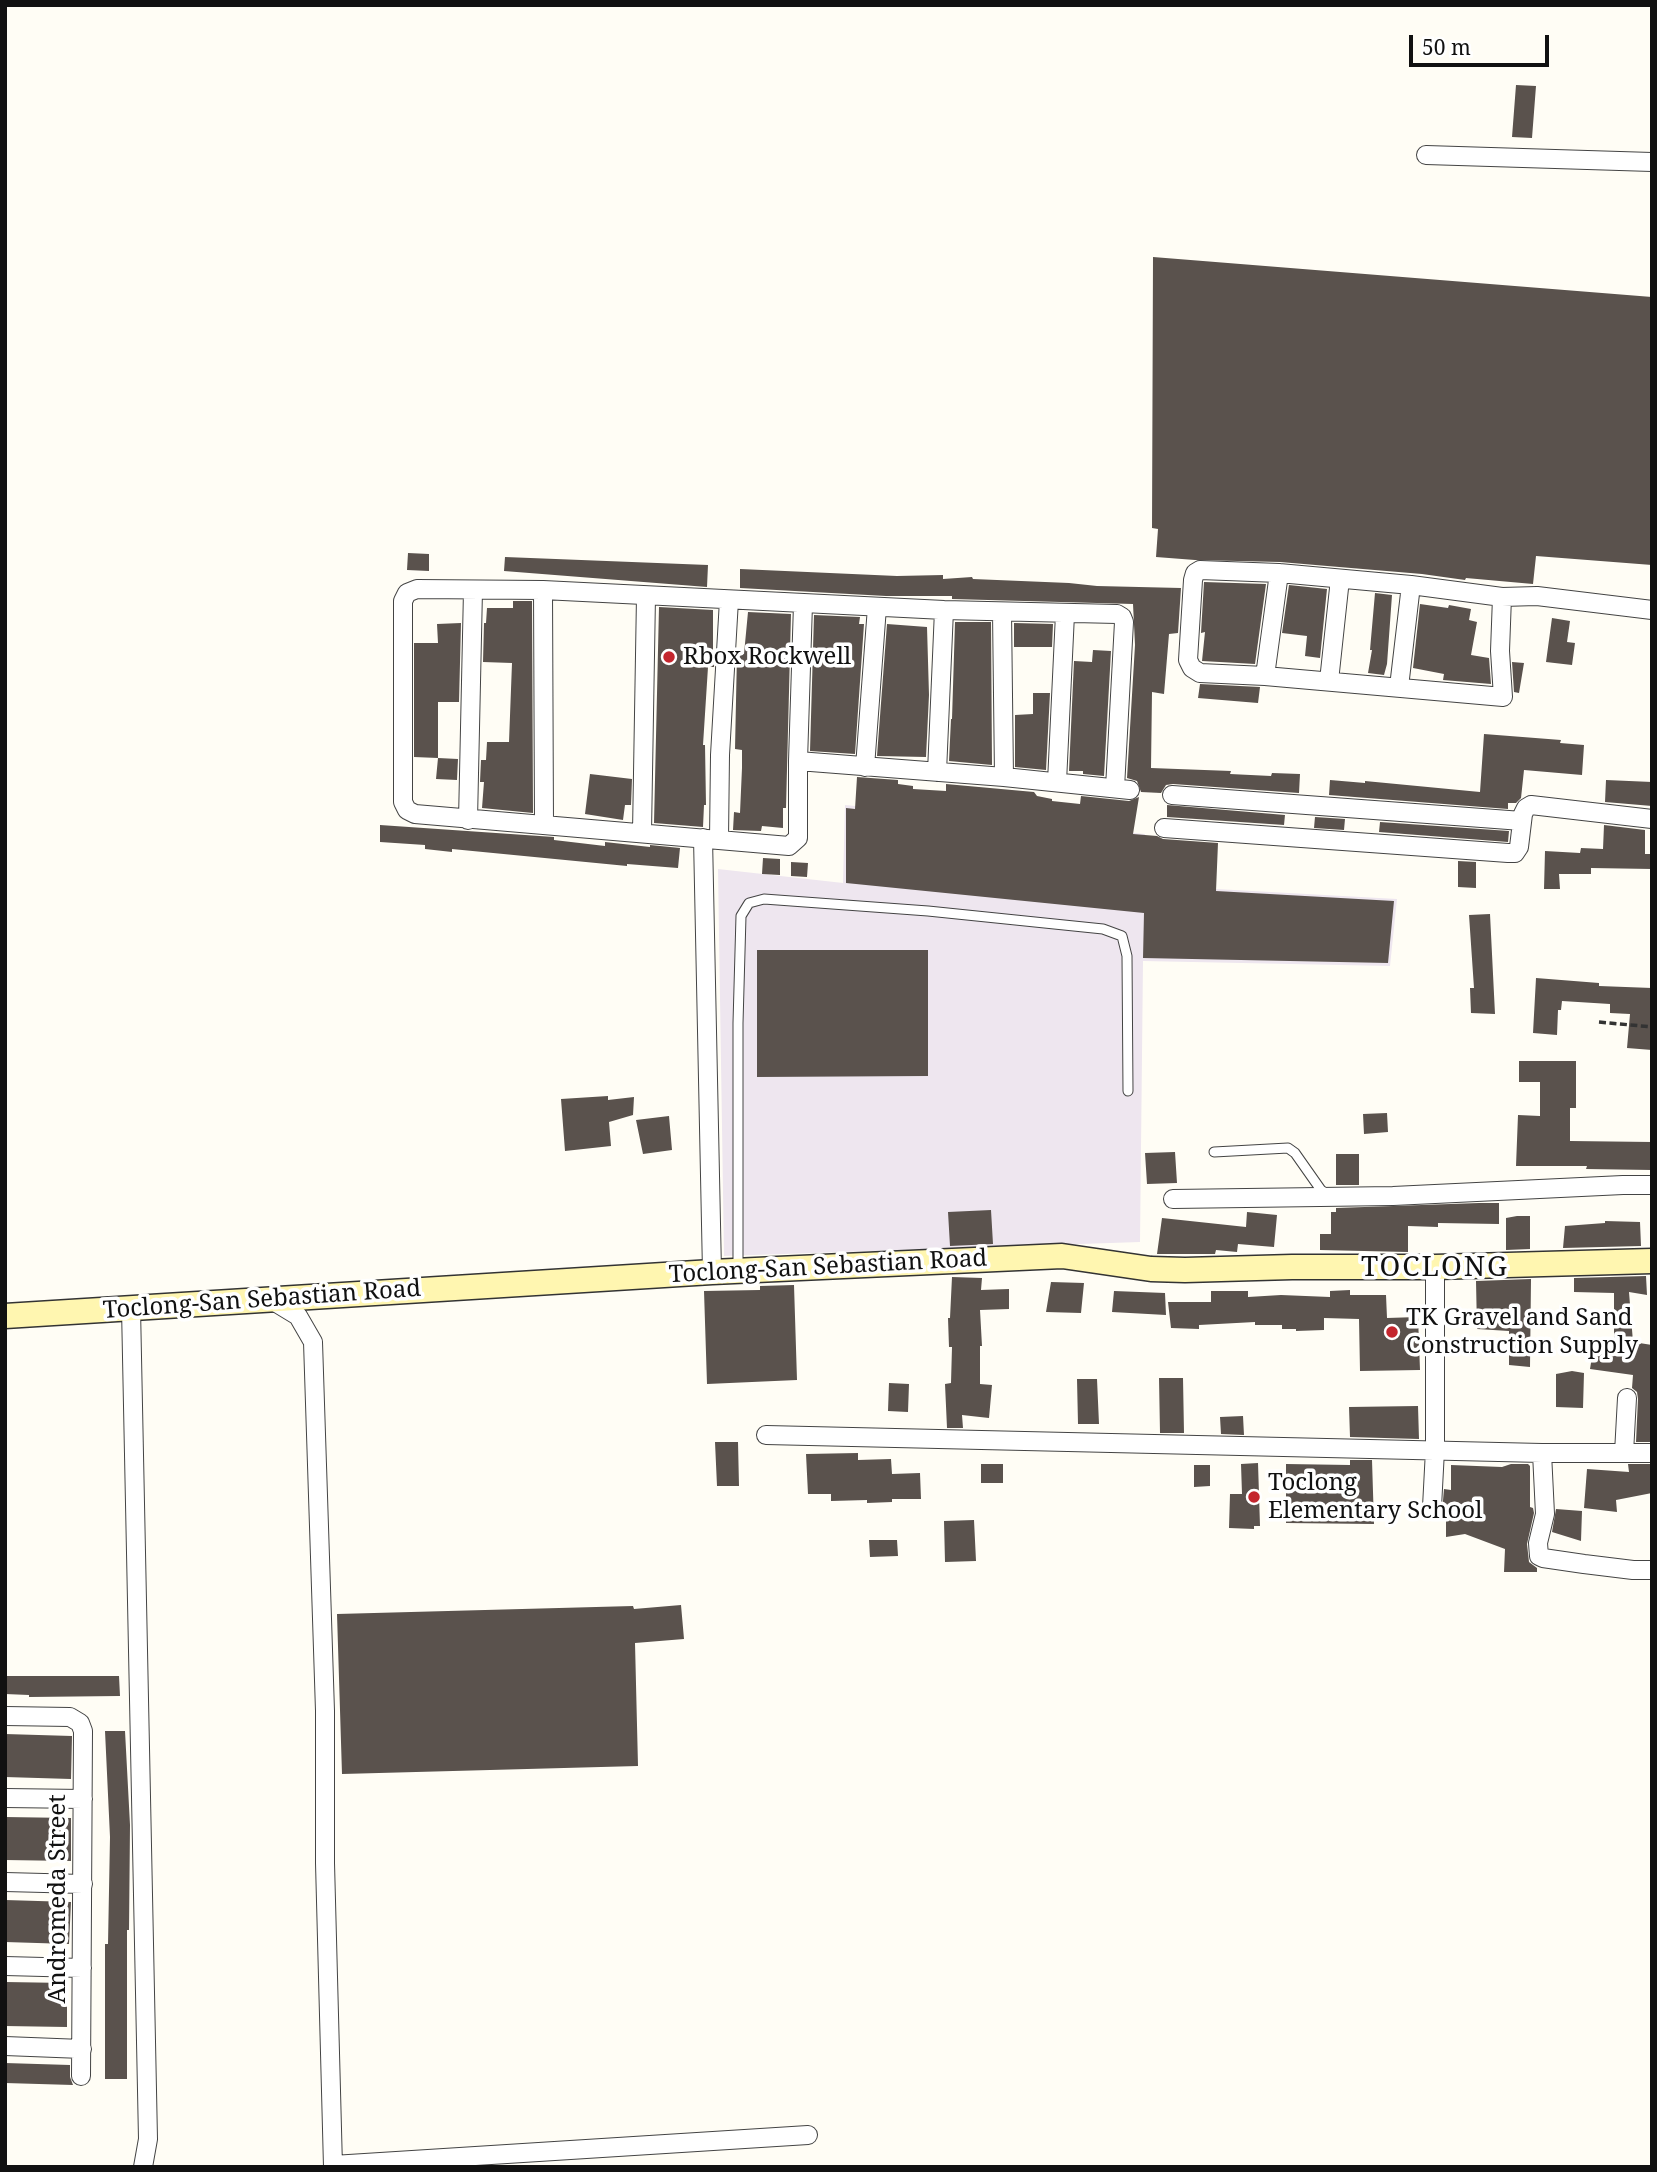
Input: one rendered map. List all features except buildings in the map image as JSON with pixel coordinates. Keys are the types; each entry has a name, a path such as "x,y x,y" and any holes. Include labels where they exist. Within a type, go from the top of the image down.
{"street":[{"path":"1426,155 1652,162"},
{"path":"1502,597 1500,651 1503,696 1200,673 1192,668 1188,660 1193,580 1195,573 1200,570 1279,573 1411,585 1502,597 1537,596 1652,610"},
{"path":"1265,676 1279,573"},
{"path":"1329,681 1340,579"},
{"path":"1399,687 1411,585"},
{"path":"797,761 1122,789 1122,617 1117,614 944,610 543,590 417,589 407,593 403,601 403,802 407,810 415,814 468,820 544,824 789,846 798,838 797,761 803,604"},
{"path":"468,820 472,590"},
{"path":"543,590 544,824"},
{"path":"642,832 646,596"},
{"path":"712,1272 711,838 720,755 729,600"},
{"path":"865,767 877,607"},
{"path":"937,772 944,610"},
{"path":"1002,612 1004,777"},
{"path":"1057,782 1065,614"},
{"path":"1172,795 1522,821"},
{"path":"1164,828 1515,853 1519,847 1526,808 1531,805 1652,819"},
{"path":"1173,1199 1392,1196 1652,1185"},
{"name":"Toclong-San Sebastian Road","path":"5,1316 738,1270 1062,1256 1168,1269 1435,1267 1652,1261"},
{"path":"1432,1507 1435,1450 1435,1267"},
{"path":"270,1299 298,1316 313,1342 325,1711 325,1863 333,2166 808,2135"},
{"path":"131,1308 148,2139 143,2167"},
{"path":"1624,1453 1627,1398"},
{"path":"766,1434 1542,1453 1652,1453"},
{"path":"1542,1453 1545,1514 1538,1543 1539,1556 1596,1566 1652,1570"},
{"name":"Andromeda Street","path":"5,1716 71,1717 80,1723 83,1731 81,2076"},
{"path":"5,1798 83,1800"},
{"path":"5,1882 83,1884"},
{"path":"5,1966 82,1968"},
{"path":"5,2046 82,2049"}],"lane":[{"path":"738,1270 738,1023 741,916 748,903 764,899 928,912 1103,929 1122,936 1127,956 1128,1091"},
{"path":"1214,1152 1288,1148 1295,1153 1321,1190 1329,1196"}],"path":[{"path":"1599,1022 1652,1027"}],"shaded area":[{"path":"845,805 1145,834 1144,885 1397,899 1390,966 1143,961 1140,1242 724,1256 718,869 843,883"}],"place":[{"name":"Rbox Rockwell","path":"669,657"},
{"name":"TK Gravel and Sand Construction Supply","path":"1392,1332"},
{"name":"Toclong Elementary School","path":"1254,1497"}],"district":[{"name":"TOCLONG","path":"1435,1268"}]}
